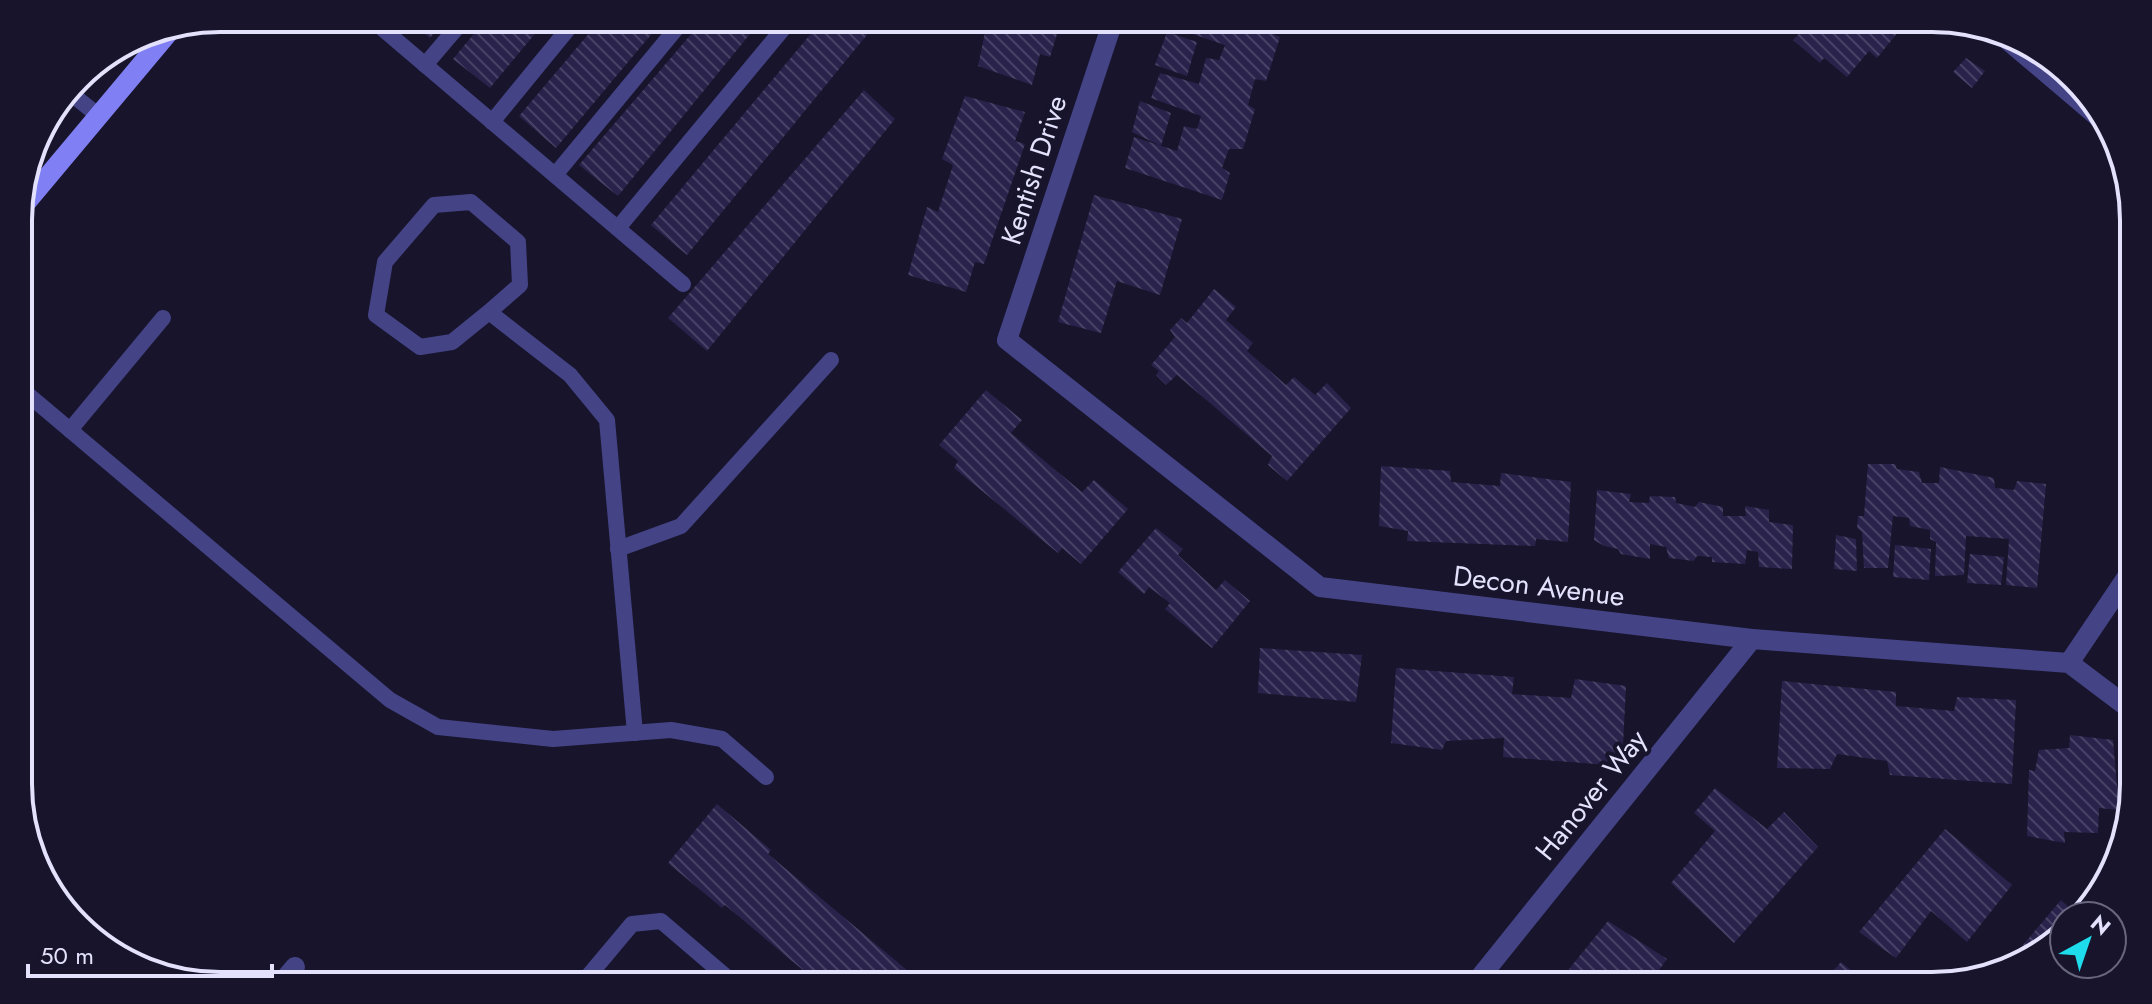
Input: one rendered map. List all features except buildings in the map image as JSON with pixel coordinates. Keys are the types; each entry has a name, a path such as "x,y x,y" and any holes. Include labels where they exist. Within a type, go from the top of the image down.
{"main road":[{"path":"34,193 161,42"}],"street":[{"name":"Kentish Drive","path":"1007,340 1109,32"},
{"path":"2036,64 2070,93"},
{"name":"Decon Avenue","path":"1007,340 1320,587 1752,639 2069,663"},
{"path":"2120,587 2069,663 2120,701"},
{"name":"Hanover Way","path":"1484,972 1752,639"},
{"path":"291,972 295,967"}],"lane":[{"path":"386,32 683,284"},
{"path":"425,65 453,32"},
{"path":"492,122 566,32"},
{"path":"555,175 673,32"},
{"path":"618,228 780,32"},
{"path":"77,98 99,116"},
{"path":"471,202 518,242 520,285 489,312 452,342 420,347 376,315 385,262 434,205 471,202"},
{"path":"489,312 570,375 607,420 635,733"},
{"path":"70,430 163,318"},
{"path":"618,549 681,526 831,360"},
{"path":"32,398 390,700 438,727 553,739 671,730 722,739 766,777"},
{"path":"592,972 632,924 661,921 721,972"}]}
